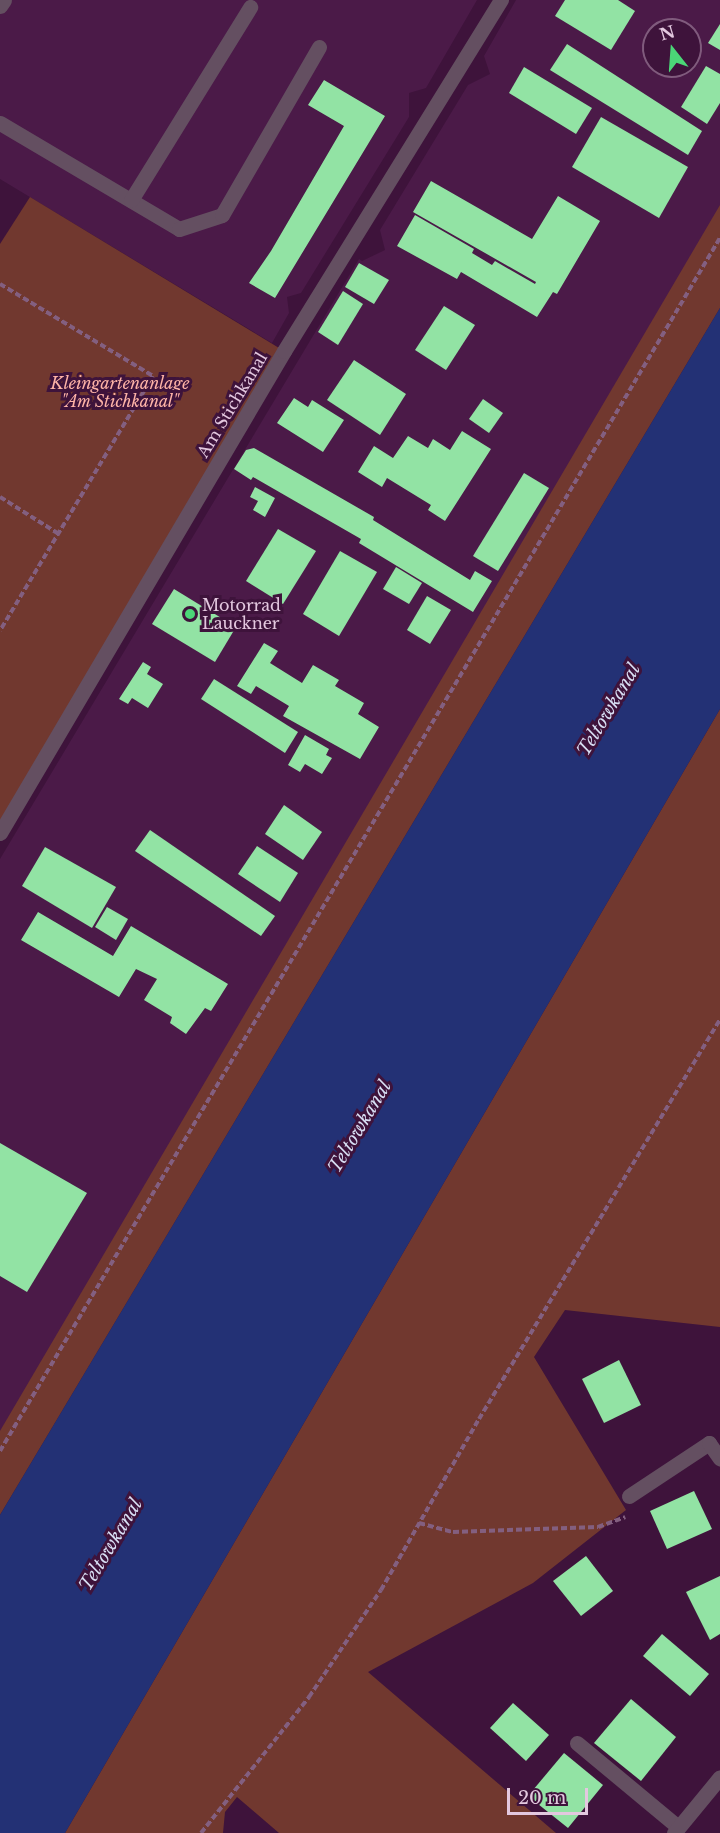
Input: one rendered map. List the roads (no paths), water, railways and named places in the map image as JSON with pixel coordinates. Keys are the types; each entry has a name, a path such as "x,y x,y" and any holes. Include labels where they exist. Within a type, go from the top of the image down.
{"street":[{"path":"0,6 4,0"},
{"name":"Am Stichkanal","path":"0,833 285,351 501,0"},
{"path":"131,200 250,7"},
{"path":"0,123 179,229 222,215 319,47"},
{"path":"629,1496 709,1443 720,1459"},
{"path":"577,1743 676,1830 720,1777"}],"water":[{"name":"Teltowkanal","path":"720,308 720,709 65,1833 0,1833 0,1515"}],"place":[{"name":"Motorrad Lauckner","path":"190,614"}],"park label":[{"name":"Kleingartenanlage \"Am Stichkanal\"","path":"120,392"}]}
